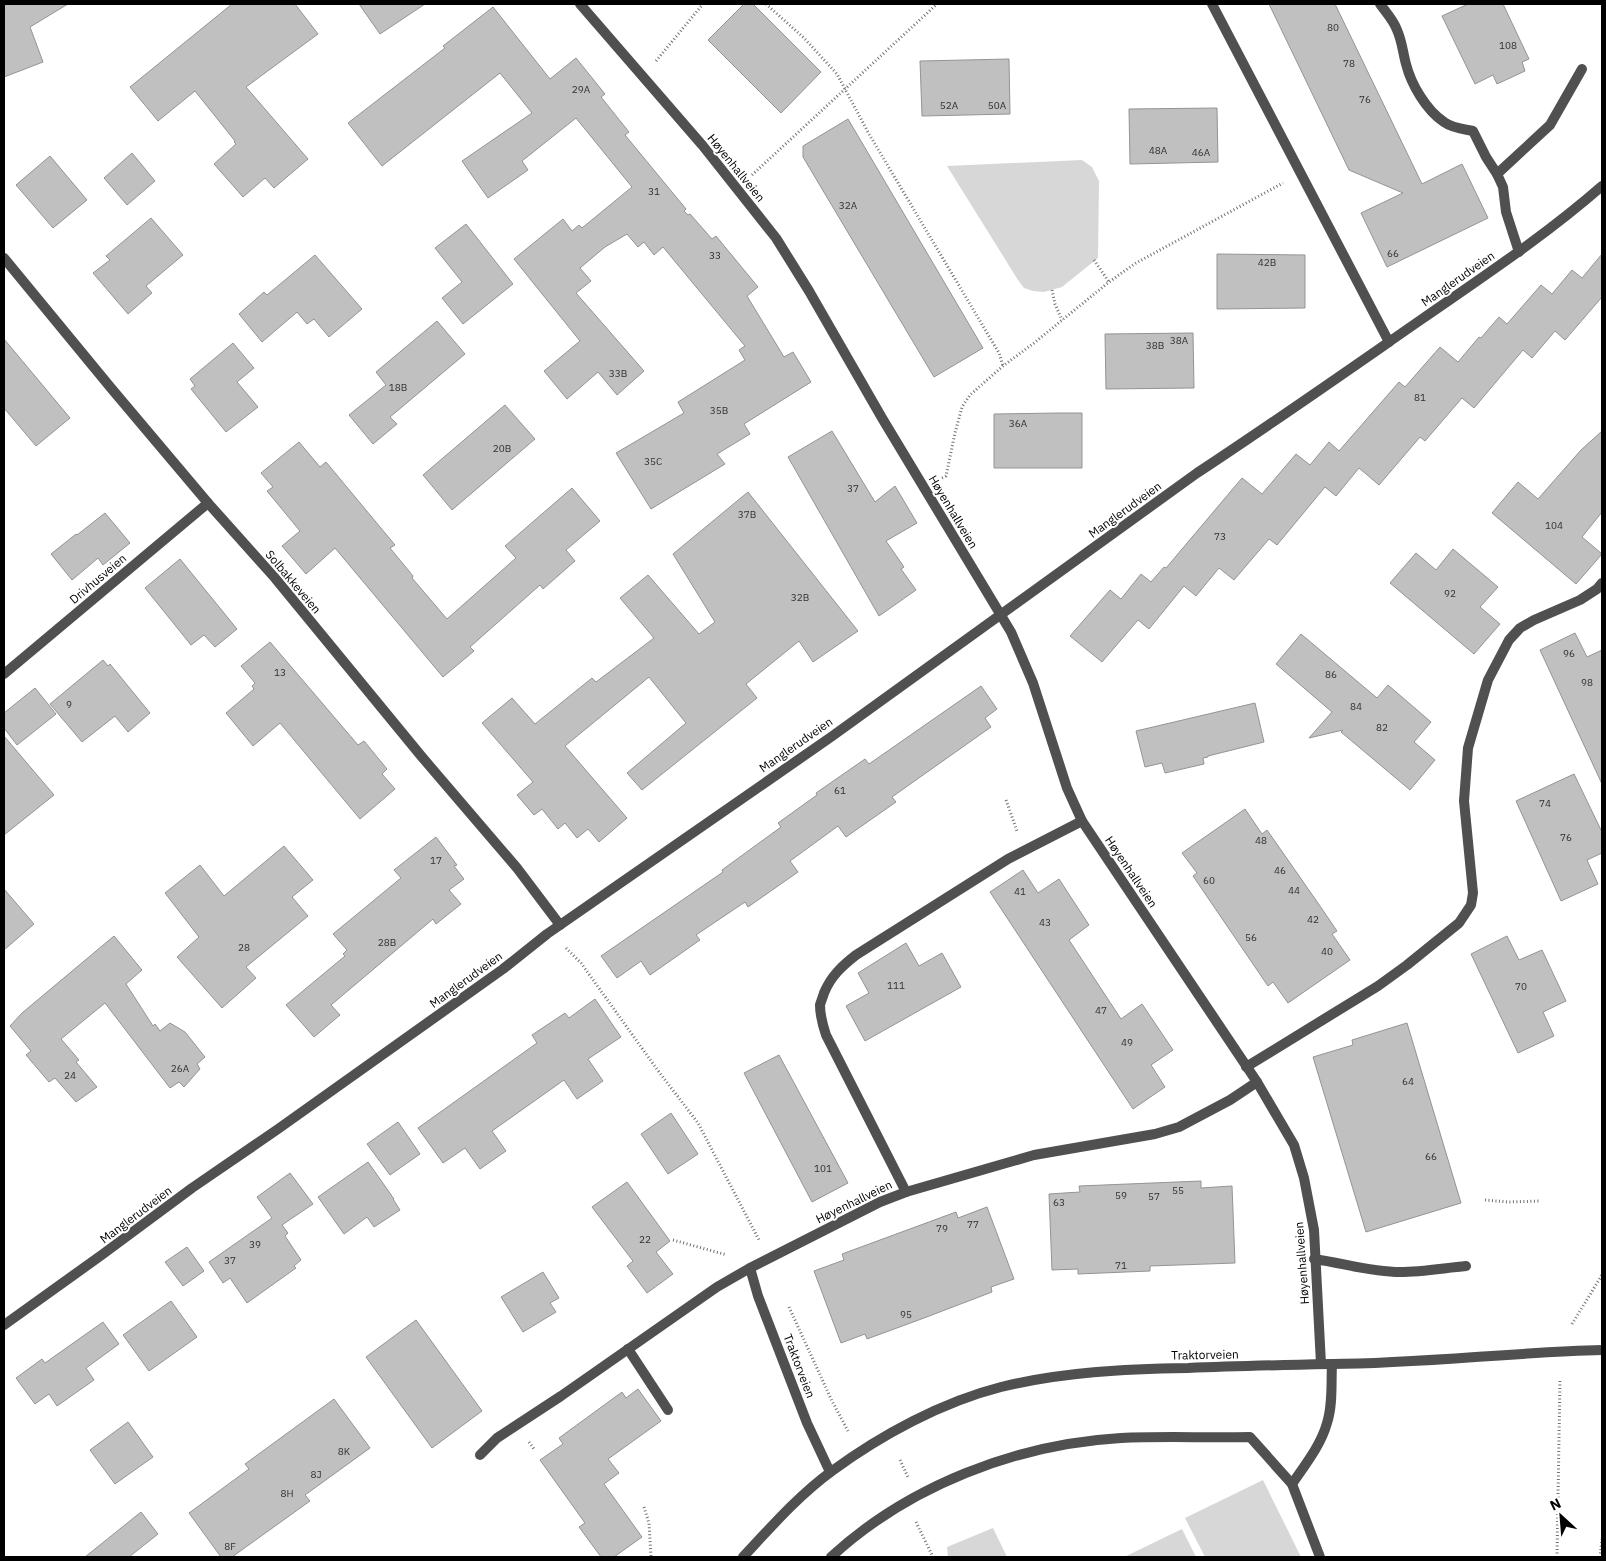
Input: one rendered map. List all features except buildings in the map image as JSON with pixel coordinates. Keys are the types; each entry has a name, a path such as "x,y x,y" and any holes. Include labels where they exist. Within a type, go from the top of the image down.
{"street":[{"name":"Høyenhallveien","path":"580,4 703,146 776,238 1011,632 1032,683 1067,788 1082,821 1257,1082 1294,1145 1304,1178 1314,1230 1314,1259 1321,1364"},
{"path":"1212,4 1389,342"},
{"path":"1380,4 1396,27 1412,80 1431,111 1444,123 1458,129 1473,131 1503,187 1506,212 1519,252"},
{"path":"1497,174 1550,125 1582,69"},
{"name":"Manglerudveien","path":"4,1325 192,1188 286,1124 503,970 560,925 831,737 1197,473 1519,252 1577,208 1602,186"},
{"name":"Solbakkeveien","path":"4,258 110,388 281,585 422,758 516,868 560,925"},
{"name":"Drivhusveien","path":"4,674 208,503"},
{"path":"1246,1067 1378,986 1459,923 1471,905 1473,893 1464,801 1468,748 1488,680 1509,640 1520,628 1580,600 1602,583"},
{"path":"906,1192 826,1036 822,1023 820,1004 827,985 843,965 856,955 1024,851 1082,821"},
{"name":"Høyenhallveien","path":"480,1455 497,1438 561,1396 717,1287 750,1268 880,1202 906,1192 1034,1155 1155,1134 1179,1127 1230,1100 1257,1082"},
{"path":"1314,1259 1370,1269 1400,1272 1466,1266"},
{"name":"Traktorveien","path":"750,1268 758,1296 808,1423 830,1472"},
{"path":"628,1349 668,1410"},
{"name":"Traktorveien","path":"743,1557 781,1516 830,1472 878,1440 924,1416 998,1388 1036,1379 1083,1372 1127,1369 1332,1364 1602,1350"},
{"path":"1292,1484 1318,1445 1327,1423 1330,1406 1332,1364"},
{"path":"831,1557 893,1508 921,1493 997,1461 1027,1452 1121,1438 1250,1437 1292,1484 1320,1557"}],"path":[{"path":"655,62 703,4"},
{"path":"766,4 804,38 837,74 915,214 999,353 1003,366"},
{"path":"737,189 937,4"},
{"path":"925,490 946,476 958,420 966,401 970,395 1003,366 1108,282 1145,258 1301,174"},
{"path":"1094,260 1108,282"},
{"path":"1052,290 1055,304 1062,320"},
{"path":"1006,800 1024,851"},
{"path":"566,948 581,962 659,1072 698,1123 757,1234 767,1260"},
{"path":"1485,1200 1508,1202 1540,1201"},
{"path":"673,1240 721,1254 734,1254"},
{"path":"1572,1324 1602,1275"},
{"path":"787,1304 848,1431"},
{"path":"1557,1557 1560,1380"},
{"path":"906,1502 933,1557"},
{"path":"644,1507 649,1523 651,1557"},
{"path":"1600,1557 1602,1539"}],"shaded area":[{"path":"1082,160 1092,167 1099,181 1098,258 1062,287 1044,292 1024,288 947,166"},
{"path":"1263,1480 1301,1557 1205,1557 1185,1518"},
{"path":"993,1528 1007,1557 948,1557 947,1547"},
{"path":"1182,1529 1196,1557 1124,1557"}]}
